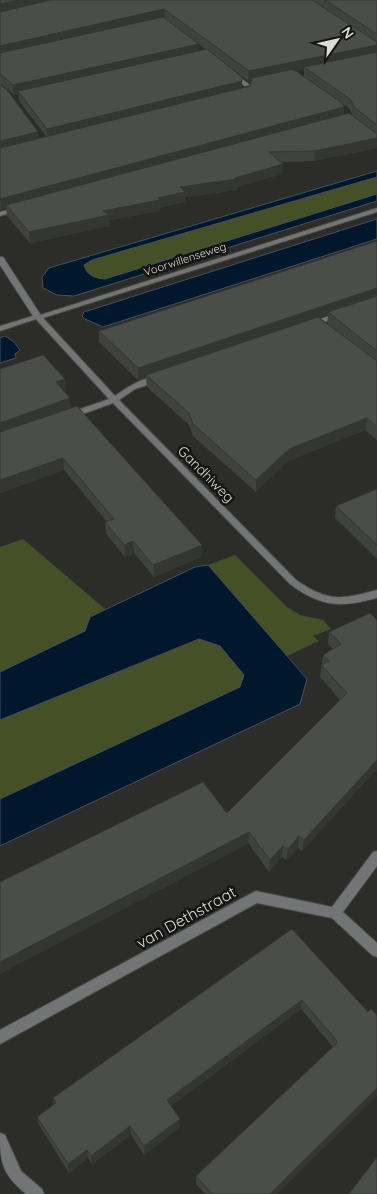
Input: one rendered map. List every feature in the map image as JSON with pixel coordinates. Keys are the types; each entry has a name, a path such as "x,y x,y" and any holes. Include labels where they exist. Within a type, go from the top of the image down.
{"street":[{"path":"227,70 247,85 257,83"},
{"path":"247,85 247,92"},
{"path":"0,214 25,207"},
{"name":"Voorwillenseweg","path":"0,329 377,210"},
{"name":"Gandhiweg","path":"0,259 38,317 114,400 293,582 310,595 330,601 345,602 377,594"},
{"path":"298,328 351,310"},
{"path":"317,322 324,328"},
{"path":"61,418 114,400 132,387 169,374"},
{"path":"377,856 335,913 377,951"},
{"name":"van Dethstraat","path":"0,1037 256,897 335,913"},
{"path":"0,1140 16,1176 37,1194"}],"green space":[{"path":"377,177 377,194 105,279 92,275 84,265 91,260"},
{"path":"23,539 105,609 90,617 85,631 0,672 0,547"},
{"path":"235,555 287,607 300,615 323,620 331,629 313,636 319,641 287,656 208,565"},
{"path":"199,639 220,646 244,675 240,687 0,799 0,720"}],"water":[{"path":"377,171 377,177 92,260 84,265 87,272 92,276 105,279 377,194 377,201 74,296 57,295 43,288 42,277 49,268"},
{"path":"377,219 377,239 103,327 82,316 84,312"},
{"path":"5,336 14,342 20,350 15,354 16,358 0,363 0,338"},
{"path":"208,565 307,679 300,704 0,846 0,799 240,687 244,675 220,646 199,639 0,720 0,672 85,631 90,617 195,567"}],"building":[{"path":"0,0 19,0 0,4"},
{"path":"50,0 312,0 377,42 377,45 249,71 164,9 0,46 0,12"},
{"path":"325,0 377,0 377,34"},
{"path":"163,17 199,44 13,85 0,74 0,53"},
{"path":"207,49 242,77 242,81 47,129 18,91"},
{"path":"377,52 377,125 354,107 350,99 304,67"},
{"path":"293,69 342,103 344,107 0,199 0,148 250,86 252,78"},
{"path":"0,84 8,91 38,132 0,141"},
{"path":"349,113 377,134 377,138 315,151 269,152 283,164 235,178 237,179 180,187 185,192 158,198 160,200 103,211 109,215 29,232 6,205"},
{"path":"377,241 377,288 138,368 99,331"},
{"path":"377,296 377,351 328,312"},
{"path":"318,317 377,361 377,427 367,418 289,449 256,480 193,424 189,413 146,375"},
{"path":"43,355 65,379 56,382 70,398 0,423 0,369"},
{"path":"77,406 202,545 153,565 133,541 124,545 105,522 114,519 63,458 0,480 0,432"},
{"path":"377,489 377,545 336,506"},
{"path":"370,613 377,620 377,760 304,840 299,836 288,849 283,846 270,860 249,832 0,962 0,882 203,782 227,813 347,693 321,665 329,661 323,655 341,644 329,632"},
{"path":"292,929 368,1012 371,1009 377,1015 377,1088 270,1194 212,1194 196,1176 336,1044 337,1041 302,1000 167,1100 180,1119 144,1146 130,1126 91,1156 87,1150 68,1164 37,1117 56,1103 53,1098"},
{"path":"377,1157 377,1194 349,1194"}]}
